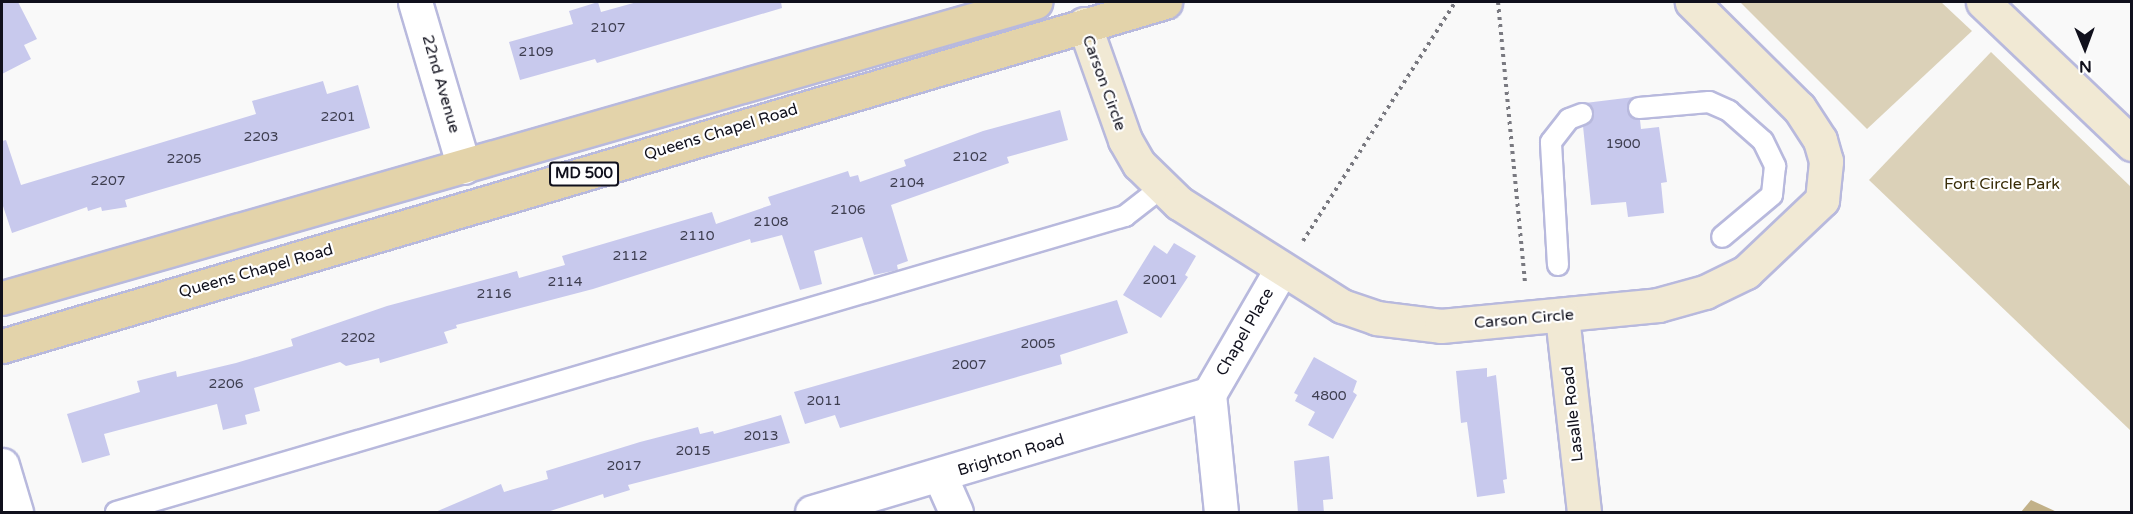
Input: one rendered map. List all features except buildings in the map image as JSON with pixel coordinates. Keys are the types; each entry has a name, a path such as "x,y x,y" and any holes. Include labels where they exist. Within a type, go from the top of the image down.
{"main road":[{"name":"MD 500","path":"2,298 1035,2"},
{"name":"Queens Chapel Road","path":"2,346 1084,24 1165,2"}],"street":[{"name":"22nd Avenue","path":"415,2 464,167"},
{"name":"Carson Circle","path":"1084,24 1125,140 1139,164 1161,188 1179,203 1281,270 1342,306 1407,324 1440,326 1658,305 1705,292 1746,272 1822,200 1826,162 1820,140 1799,108 1692,2"},
{"path":"1983,2 2132,144"},
{"name":"Chapel Place","path":"1209,394 1281,270"},
{"name":"Lasalle Road","path":"1562,316 1584,513"},
{"path":"1209,394 1221,513"},
{"name":"Brighton Road","path":"812,513 1209,394"},
{"path":"2,465 16,513"},
{"path":"940,476 956,513"}],"lane":[{"path":"1639,108 1709,102 1729,111 1763,141 1775,166 1772,195 1722,237"},
{"path":"1558,265 1551,142 1569,119 1582,114"},
{"path":"116,513 1125,216 1161,188"}],"path":[{"path":"1303,240 1455,2"},
{"path":"1498,2 1526,283"}],"green space":[{"path":"1740,2 1941,2 1972,31 1867,129"},
{"name":"Fort Circle Park","path":"1991,52 2131,187 2131,431 1869,180"}],"shaded area":[{"path":"2031,500 2057,512 2021,512"}]}
